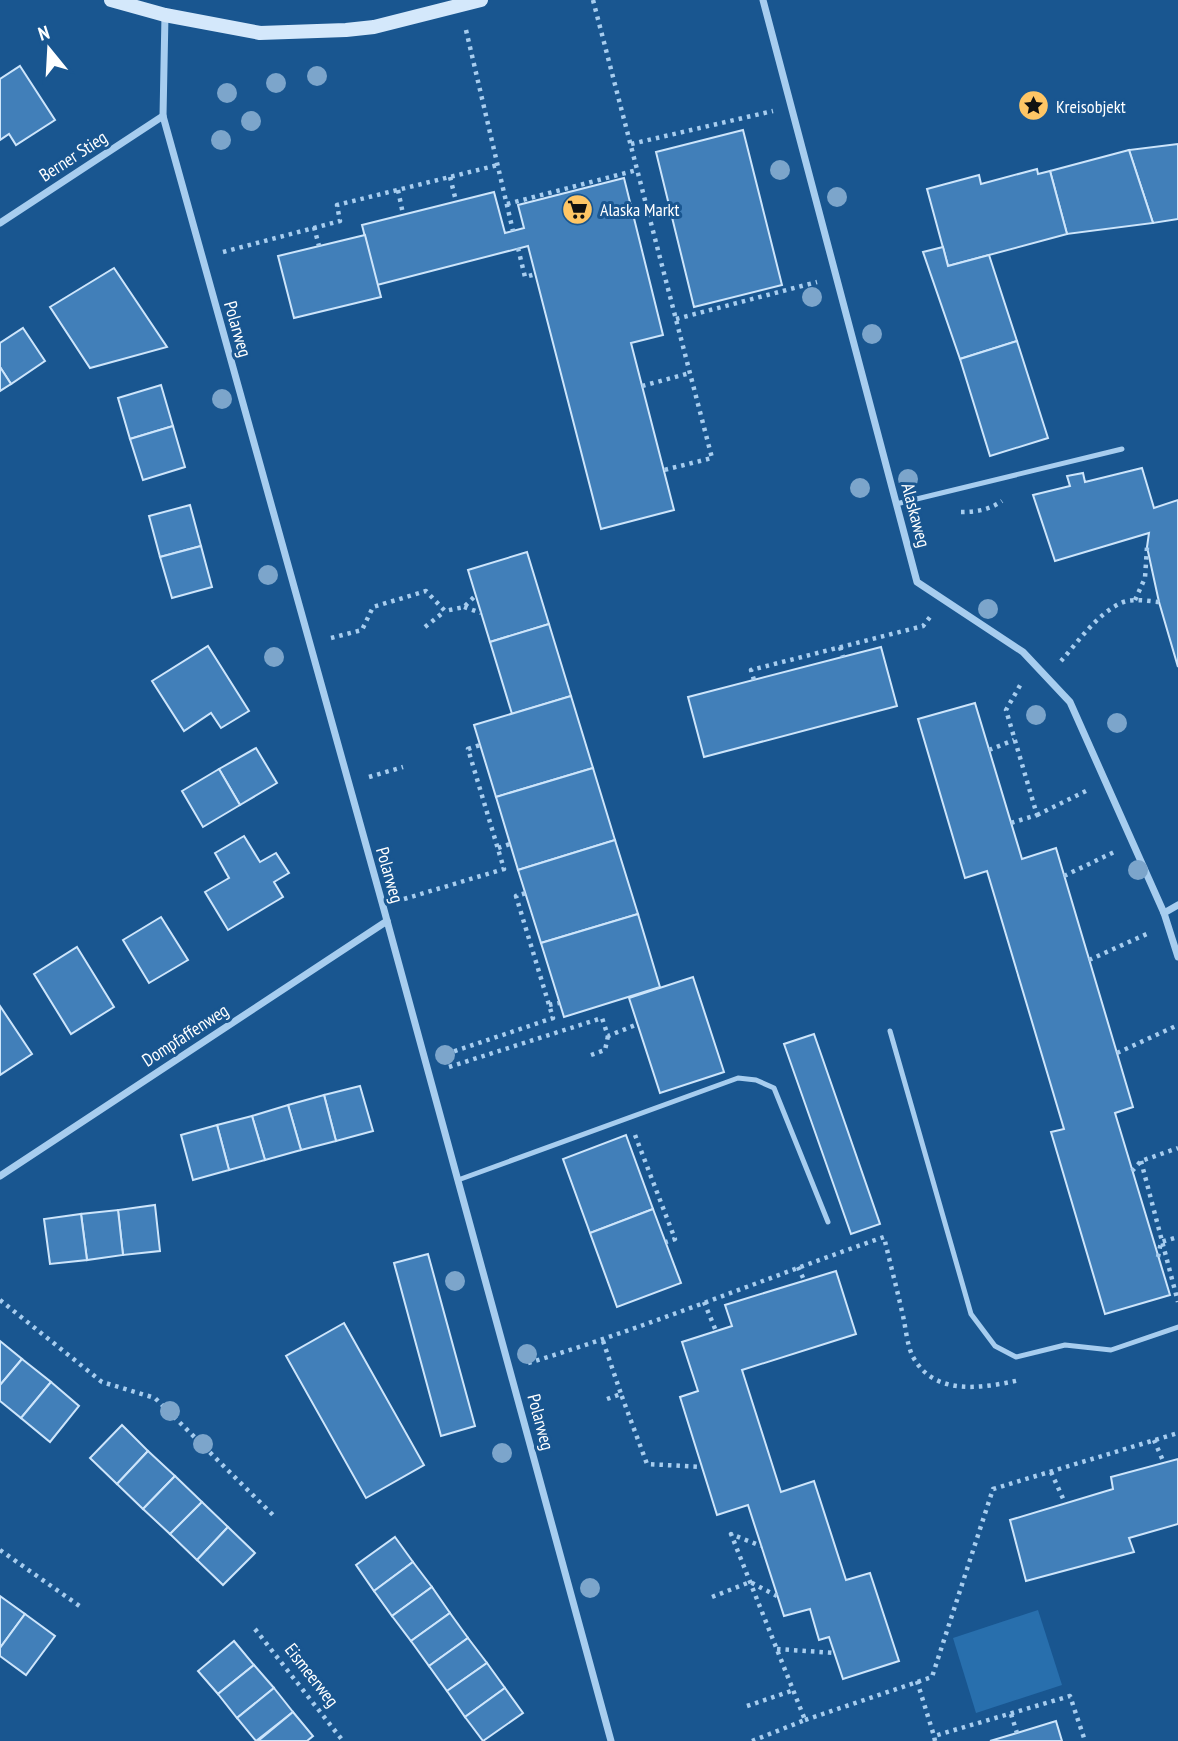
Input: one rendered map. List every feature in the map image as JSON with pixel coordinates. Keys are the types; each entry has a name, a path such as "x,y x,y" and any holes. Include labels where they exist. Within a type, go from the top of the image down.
{"street":[{"path":"111,0 165,15 251,32 286,33 374,26 481,0"},
{"name":"Alaskaweg","path":"763,0 916,582 1023,652 1070,702 1164,914 1178,957"},
{"name":"Polarweg","path":"165,15 163,116 611,1738"},
{"name":"Berner Stieg","path":"0,223 163,116"},
{"path":"1164,914 1178,905"},
{"name":"Dompfaffenweg","path":"0,1177 387,921"},
{"path":"602,1741 611,1738"}],"lane":[{"path":"897,504 1122,449"},
{"path":"890,1031 971,1314 995,1346 1016,1356 1065,1345 1111,1350 1178,1327"},
{"path":"458,1180 738,1077 756,1080 775,1088 828,1222"}],"path":[{"path":"593,0 712,458 664,470"},
{"path":"459,5 513,231"},
{"path":"631,144 790,107"},
{"path":"202,258 340,220 337,205 498,165"},
{"path":"507,204 637,170"},
{"path":"450,177 456,201"},
{"path":"398,190 403,215"},
{"path":"314,227 319,246"},
{"path":"517,248 524,277 536,274"},
{"path":"676,319 835,278"},
{"path":"642,386 690,373"},
{"path":"1135,600 1145,578 1147,547"},
{"path":"310,643 362,630 373,607 426,591 445,611"},
{"path":"464,607 475,595"},
{"path":"754,680 751,670 923,626 944,600"},
{"path":"1046,677 1100,618 1121,602 1159,602"},
{"path":"425,626 445,611 464,607 481,613"},
{"path":"840,647 843,657"},
{"path":"1033,663 1006,709 1037,815"},
{"path":"989,750 1014,740"},
{"path":"383,906 504,870 468,749 480,745"},
{"path":"349,783 403,767"},
{"path":"1011,822 1037,815 1105,782"},
{"path":"1064,876 1133,842"},
{"path":"498,848 510,844"},
{"path":"425,1061 553,1018 516,896 526,893"},
{"path":"1089,960 1168,925"},
{"path":"549,1005 559,1003"},
{"path":"429,1073 602,1018 608,1036 605,1050 591,1055"},
{"path":"608,1036 638,1024"},
{"path":"1117,1053 1178,1026"},
{"path":"628,1118 675,1239 666,1242"},
{"path":"1132,1171 1141,1161 1178,1148"},
{"path":"1141,1161 1178,1302"},
{"path":"639,1171 648,1168"},
{"path":"510,1368 603,1341 798,1266 884,1237"},
{"path":"1161,1242 1178,1237"},
{"path":"1158,1257 1161,1242"},
{"path":"798,1266 804,1280"},
{"path":"0,1300 102,1382 155,1398 276,1518"},
{"path":"704,1302 716,1331"},
{"path":"603,1341 647,1464 702,1467"},
{"path":"607,1399 621,1394"},
{"path":"752,1741 932,1677 993,1489 1178,1433"},
{"path":"1154,1440 1164,1463"},
{"path":"1051,1472 1065,1503"},
{"path":"761,1546 731,1534 805,1720"},
{"path":"0,1550 81,1607"},
{"path":"712,1597 750,1582 777,1596"},
{"name":"Eismeerweg","path":"255,1629 343,1741"},
{"path":"777,1649 835,1653"},
{"path":"917,1681 934,1739 1070,1696 1085,1741"},
{"path":"747,1706 794,1690"},
{"path":"1011,1714 1017,1733"}],"shaded area":[{"path":"1038,1610 1062,1685 976,1713 953,1638"}],"building":[{"path":"20,66 55,120 16,145 9,134 0,140 0,79"},
{"path":"743,130 782,285 694,307 656,152"},
{"path":"1178,144 1178,219 1153,223 1129,150"},
{"path":"1129,150 1153,223 1067,234 1050,171"},
{"path":"1037,169 1038,174 1050,171 1067,234 948,266 927,189 979,175 981,184"},
{"path":"624,178 663,335 631,343 674,510 601,529 528,246 377,285 362,225 494,192 505,233 524,228 518,205"},
{"path":"365,235 381,297 294,318 278,256"},
{"path":"943,247 948,266 989,255 1017,341 960,359 923,252"},
{"path":"114,268 167,347 90,368 50,307"},
{"path":"23,328 45,361 11,384 0,367 0,343"},
{"path":"1017,341 1048,438 990,456 960,359"},
{"path":"0,367 11,384 0,391"},
{"path":"161,385 173,426 130,439 118,398"},
{"path":"173,426 185,467 143,480 130,439"},
{"path":"1142,468 1154,508 1178,500 1178,667 1159,602 1147,547 1149,533 1055,561 1033,495 1070,486 1067,476 1083,473 1085,482"},
{"path":"190,505 201,546 160,557 149,516"},
{"path":"201,546 212,587 172,598 160,557"},
{"path":"527,552 549,624 490,642 468,570"},
{"path":"549,624 571,696 512,714 490,642"},
{"path":"208,646 249,711 221,728 211,713 184,731 152,681"},
{"path":"881,647 897,706 704,757 688,697"},
{"path":"571,696 593,768 496,797 474,725"},
{"path":"975,703 1022,859 1056,848 1133,1107 1115,1113 1170,1295 1105,1314 1051,1132 1064,1129 987,871 965,878 918,719"},
{"path":"256,748 277,783 240,805 219,769"},
{"path":"593,768 615,840 518,870 496,797"},
{"path":"219,769 240,805 203,827 182,791"},
{"path":"244,836 260,862 276,853 289,873 274,882 283,897 228,930 205,892 229,878 215,853"},
{"path":"615,840 638,914 541,943 518,870"},
{"path":"638,914 660,987 564,1017 541,943"},
{"path":"161,917 188,960 149,983 123,940"},
{"path":"77,947 114,1007 71,1034 34,974"},
{"path":"693,977 724,1072 660,1093 629,998"},
{"path":"0,1006 32,1054 0,1075"},
{"path":"814,1034 880,1224 851,1234 784,1044"},
{"path":"360,1086 373,1131 336,1141 324,1095"},
{"path":"324,1095 336,1141 301,1150 288,1105"},
{"path":"288,1105 301,1150 265,1160 252,1116"},
{"path":"252,1116 265,1160 229,1170 217,1125"},
{"path":"217,1125 229,1170 193,1180 181,1135"},
{"path":"626,1135 653,1209 590,1233 563,1159"},
{"path":"155,1205 160,1251 123,1255 118,1210"},
{"path":"653,1209 681,1283 617,1307 590,1233"},
{"path":"118,1210 123,1255 87,1260 81,1214"},
{"path":"81,1214 87,1260 50,1264 44,1219"},
{"path":"428,1254 475,1426 441,1436 394,1263"},
{"path":"836,1271 856,1334 742,1370 781,1492 814,1481 846,1580 870,1573 899,1661 843,1679 829,1637 819,1640 810,1609 784,1616 748,1505 717,1515 680,1397 698,1391 682,1342 732,1326 725,1305"},
{"path":"344,1323 424,1465 366,1498 286,1356"},
{"path":"0,1341 22,1359 0,1385"},
{"path":"22,1359 51,1382 21,1418 0,1401 0,1385"},
{"path":"51,1382 79,1406 50,1442 21,1418"},
{"path":"122,1425 148,1451 117,1484 90,1458"},
{"path":"148,1451 175,1476 143,1509 117,1484"},
{"path":"1178,1459 1178,1524 1129,1538 1134,1552 1026,1581 1010,1520 1113,1489 1111,1477"},
{"path":"175,1476 202,1502 170,1534 143,1509"},
{"path":"202,1502 228,1527 197,1560 170,1534"},
{"path":"228,1527 255,1553 223,1585 197,1560"},
{"path":"395,1537 413,1562 374,1591 356,1565"},
{"path":"413,1562 432,1587 392,1616 374,1591"},
{"path":"432,1587 450,1613 411,1641 392,1616"},
{"path":"0,1596 25,1614 0,1648"},
{"path":"450,1613 468,1638 429,1666 411,1641"},
{"path":"25,1614 55,1636 26,1675 0,1656 0,1648"},
{"path":"468,1638 487,1663 447,1691 429,1666"},
{"path":"234,1641 254,1665 218,1694 198,1671"},
{"path":"487,1663 505,1688 465,1717 447,1691"},
{"path":"254,1665 274,1688 237,1718 218,1694"},
{"path":"274,1688 293,1712 256,1741 237,1718"},
{"path":"505,1688 523,1713 483,1741 465,1717"},
{"path":"293,1712 313,1736 307,1741 258,1741"},
{"path":"1056,1721 1062,1741 990,1741 1017,1733"}],"place":[{"name":"Kreisobjekt","path":"1033,106"},
{"name":"Alaska Markt","path":"577,209"}]}
